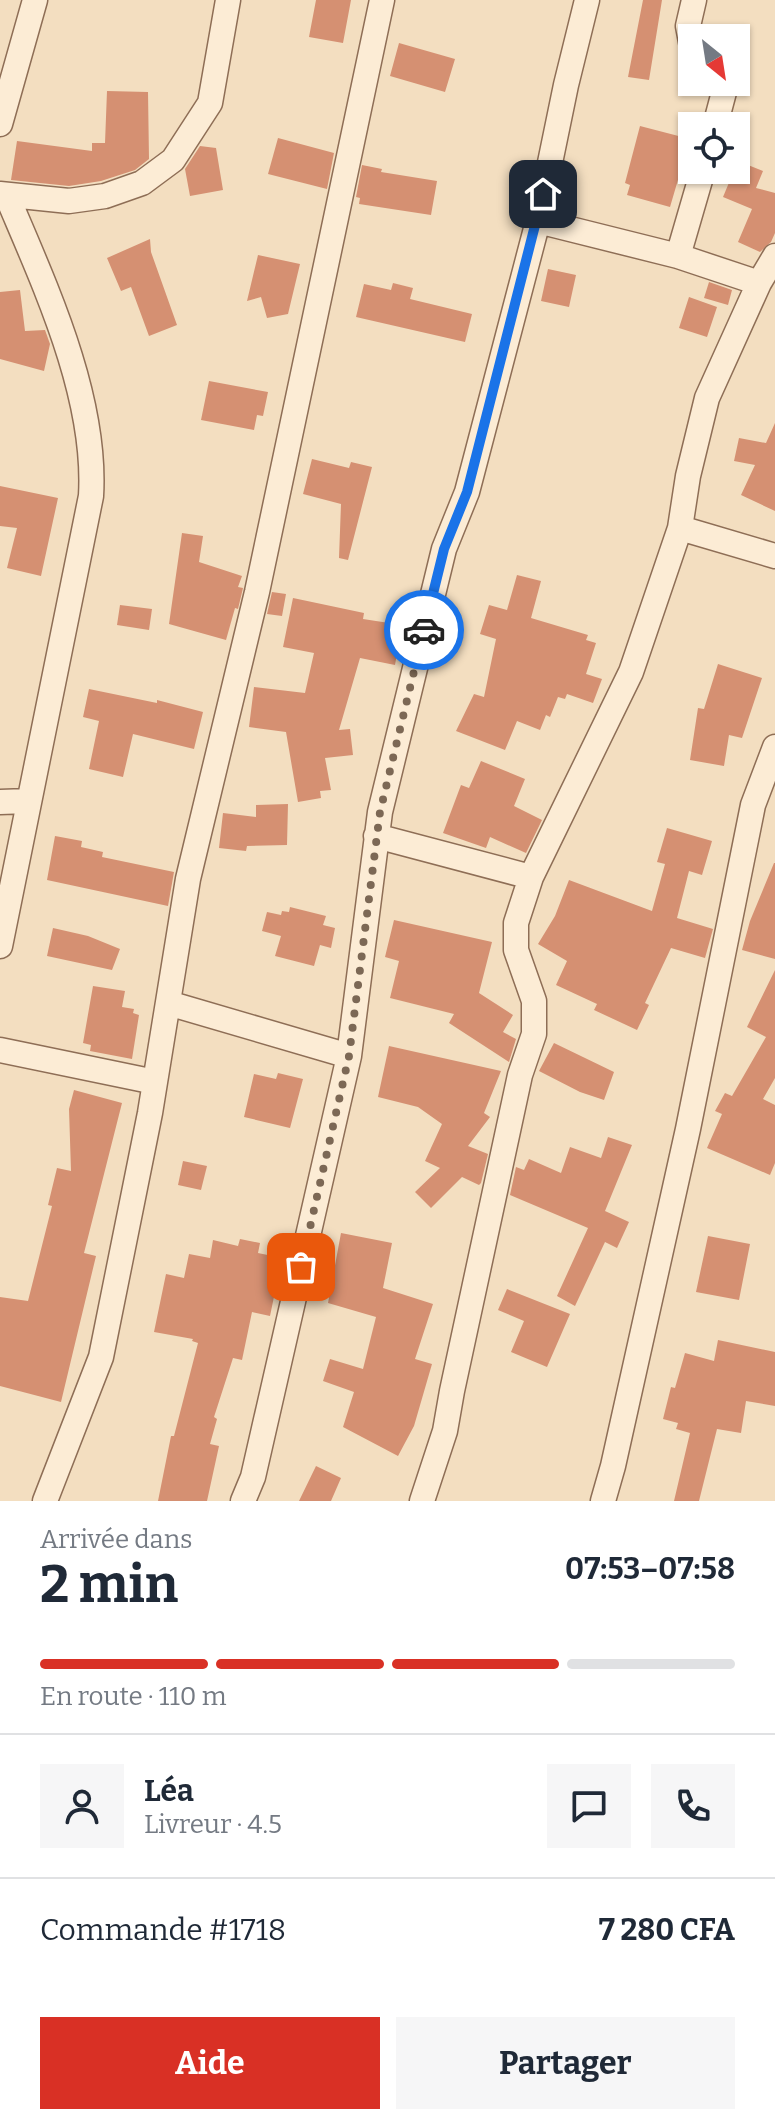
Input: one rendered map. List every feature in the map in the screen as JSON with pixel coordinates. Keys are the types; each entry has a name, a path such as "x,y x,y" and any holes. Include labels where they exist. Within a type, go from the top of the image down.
{"street":[{"path":"0,124 35,0"},
{"path":"0,946 91,496 93,461 74,370 52,302 4,195 69,201 105,196 142,183 173,160 210,103 228,0"},
{"path":"45,1501 101,1357 155,1082 188,879 260,576 382,0"},
{"path":"243,1501 253,1477 349,1056 380,812 444,549 467,492 538,221 587,0"},
{"path":"688,24 694,0"},
{"path":"678,256 699,184"},
{"path":"538,221 678,256 759,283"},
{"path":"422,1501 445,1431 520,1075 534,1034 534,1001 516,950 516,923 531,877 631,672 680,528 688,476 707,398 759,283 775,256"},
{"path":"680,528 775,556"},
{"path":"603,1501 688,1129 753,805 775,747"},
{"path":"0,802 28,801"},
{"path":"376,836 531,877"},
{"path":"168,1003 349,1056"},
{"path":"0,1050 155,1082"}],"building":[{"path":"316,0 351,0 343,43 309,37"},
{"path":"643,0 662,0 649,80 628,77"},
{"path":"399,43 455,59 445,92 390,76"},
{"path":"107,91 148,92 149,159 135,170 101,181 69,186 11,180 17,141 92,151 92,143 105,143"},
{"path":"640,126 678,136 678,180 670,207 627,195 630,185 625,183"},
{"path":"278,138 334,153 327,189 268,174"},
{"path":"200,146 216,148 223,190 190,196 185,169"},
{"path":"362,165 382,169 381,172 437,181 431,215 359,204 360,198 356,197"},
{"path":"750,166 763,171 756,188 775,193 775,233 771,242 760,252 738,242 752,209 723,197 728,184 750,184"},
{"path":"150,239 151,252 177,325 149,336 131,287 121,291 107,258"},
{"path":"258,255 300,264 288,314 267,318 261,297 247,301"},
{"path":"548,269 576,275 569,307 541,301"},
{"path":"709,282 732,290 728,305 704,298"},
{"path":"393,283 413,288 410,299 472,314 465,342 356,317 364,284 391,290"},
{"path":"20,290 25,331 45,330 50,344 44,371 0,359 0,292"},
{"path":"689,297 717,307 707,337 679,328"},
{"path":"209,381 268,392 263,416 257,415 254,430 201,420"},
{"path":"775,423 775,511 741,495 755,465 734,461 739,438 766,443"},
{"path":"312,459 349,468 351,462 372,467 348,560 339,558 341,504 303,494"},
{"path":"0,486 58,498 41,576 7,568 17,528 0,526"},
{"path":"182,533 203,536 199,562 242,576 238,587 243,588 238,609 235,608 226,640 169,624"},
{"path":"517,575 541,581 531,618 588,635 586,640 596,643 586,674 602,679 593,703 567,694 565,699 558,697 550,717 546,715 540,730 517,721 505,750 456,731 474,694 484,697 496,639 480,634 489,605 507,610"},
{"path":"272,592 286,594 282,616 267,614"},
{"path":"293,598 364,613 363,619 402,625 395,665 360,658 339,730 350,729 353,755 325,758 331,790 320,791 321,798 298,802 286,732 249,727 254,687 305,693 314,653 283,647"},
{"path":"120,605 152,609 149,630 117,625"},
{"path":"718,664 762,678 742,738 729,735 724,766 690,760 698,708 704,709"},
{"path":"89,689 157,703 157,700 203,712 194,749 133,734 123,777 89,769 99,721 83,717"},
{"path":"481,761 525,779 514,806 542,820 526,853 490,837 486,848 443,833 461,785 469,788"},
{"path":"288,804 287,845 247,846 246,851 219,848 223,813 256,817 256,805"},
{"path":"667,828 712,841 702,875 689,871 677,918 713,929 705,958 671,948 645,1003 649,1005 637,1030 594,1010 597,1004 556,985 567,961 538,944 555,916 569,880 652,911 665,864 657,862"},
{"path":"55,836 82,841 81,847 103,852 102,857 174,872 168,906 47,880"},
{"path":"774,863 775,959 742,950 750,921"},
{"path":"290,907 326,916 323,925 335,928 331,948 320,945 314,966 275,956 281,936 262,931 267,912 281,915 282,911 289,912"},
{"path":"394,920 492,942 479,993 513,1015 503,1032 516,1039 509,1062 449,1023 454,1014 390,998 399,961 385,957"},
{"path":"53,928 88,936 120,949 112,970 47,956"},
{"path":"775,970 775,1078 763,1099 775,1105 775,1163 770,1175 707,1148 722,1114 715,1111 725,1093 732,1096 766,1037 747,1027"},
{"path":"93,986 125,991 122,1007 134,1009 133,1013 139,1015 132,1059 90,1051 91,1045 83,1043"},
{"path":"554,1043 614,1072 604,1100 580,1092 539,1071"},
{"path":"389,1046 501,1071 484,1113 490,1117 468,1146 488,1154 481,1183 479,1185 462,1177 431,1208 415,1192 440,1168 425,1161 442,1124 418,1107 378,1097"},
{"path":"278,1073 303,1079 290,1128 244,1117 254,1074 276,1079"},
{"path":"74,1090 122,1103 84,1253 96,1256 61,1402 0,1386 0,1297 28,1301 52,1206 48,1205 57,1168 71,1171 69,1109"},
{"path":"608,1137 632,1145 605,1211 629,1222 617,1248 605,1242 575,1306 557,1296 588,1228 510,1195 516,1167 524,1170 529,1159 561,1173 570,1147 601,1158"},
{"path":"183,1161 207,1166 201,1190 178,1185"},
{"path":"341,1233 392,1243 383,1288 433,1304 415,1359 432,1364 414,1426 398,1456 343,1427 354,1392 323,1381 330,1359 363,1369 376,1317 328,1303"},
{"path":"708,1236 750,1244 739,1300 696,1292"},
{"path":"240,1239 260,1243 258,1253 282,1258 270,1316 252,1312 242,1360 233,1358 214,1417 217,1419 210,1444 219,1446 207,1501 158,1501 171,1436 174,1436 198,1343 193,1339 154,1332 166,1274 184,1278 189,1254 210,1258 213,1240 238,1246"},
{"path":"507,1289 570,1314 547,1367 511,1352 524,1321 498,1310"},
{"path":"718,1340 775,1352 775,1406 746,1401 741,1433 717,1429 699,1501 674,1501 690,1433 676,1429 678,1423 663,1419 671,1387 675,1388 685,1353 714,1361"},
{"path":"316,1466 341,1478 331,1501 299,1501"}],"way so far":[{"path":"301,1267 349,1056 380,812 424,630"}],"route":[{"path":"424,630 444,549 467,492 543,194"}]}
